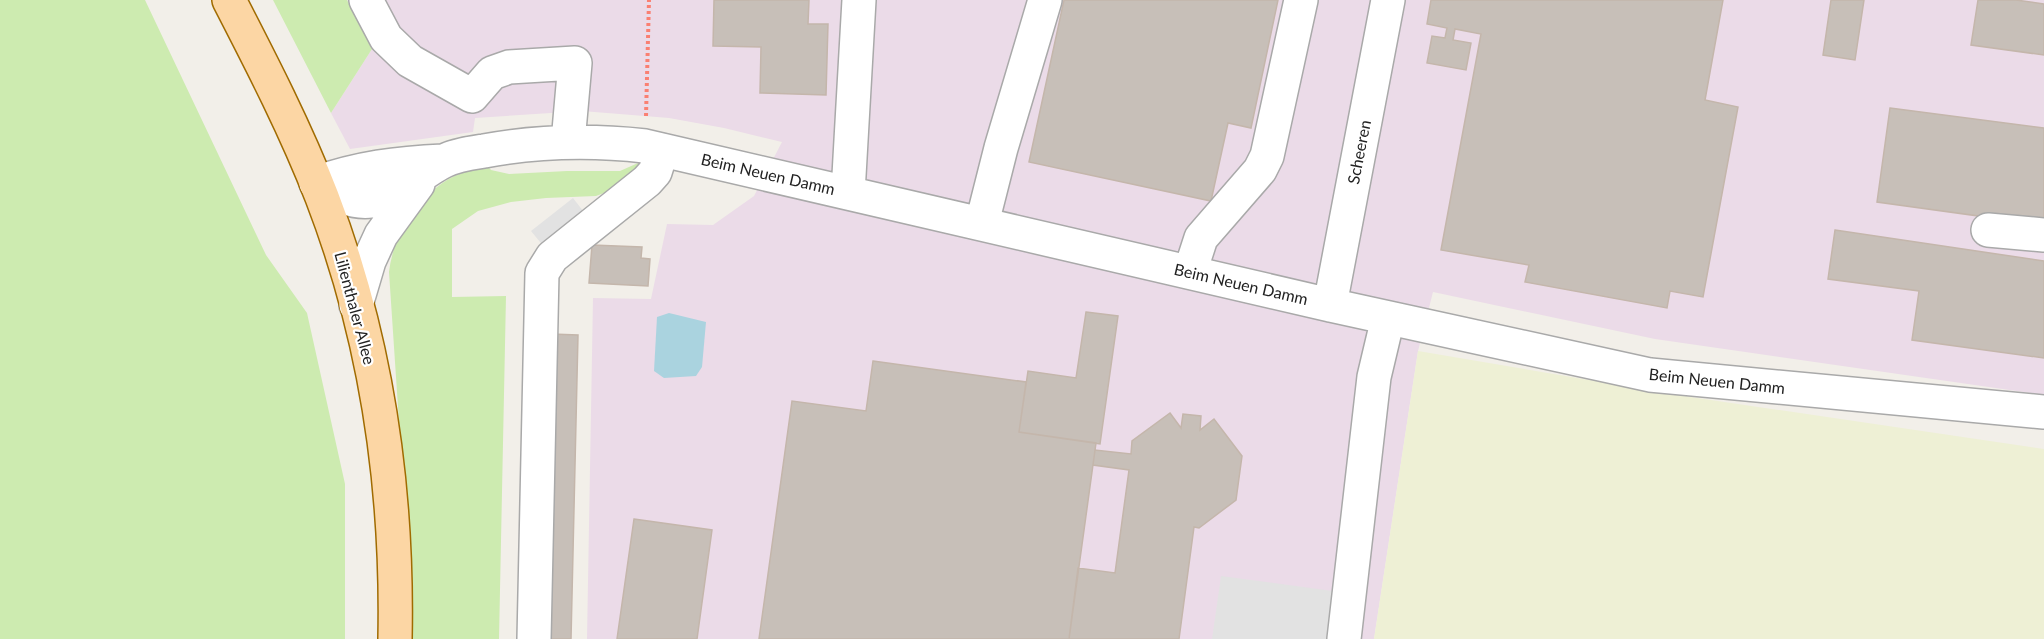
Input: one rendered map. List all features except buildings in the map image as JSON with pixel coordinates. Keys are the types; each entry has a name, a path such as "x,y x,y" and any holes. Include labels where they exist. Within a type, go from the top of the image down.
{"main road":[{"name":"Lilienthaler Allee","path":"229,0 286,114 316,183 342,256 356,305 376,392 388,470 393,544 395,639"}],"street":[{"path":"366,0 386,38 410,61 472,96 492,73 509,67 575,63 568,142"},
{"path":"848,193 860,0"},
{"path":"982,223 1001,148 1045,0"},
{"path":"1190,272 1201,238 1260,170 1267,156 1301,0"},
{"name":"Scheeren","path":"1330,305 1388,0"},
{"name":"Beim Neuen Damm","path":"316,183 345,173 387,164 436,165 497,149 568,142 608,142 653,148 1330,305 1650,375 2044,412"},
{"path":"534,639 542,273 552,257 647,181 658,165 653,148"},
{"path":"356,305 369,261 381,235 436,165"},
{"path":"1988,230 2044,235"},
{"path":"1344,639 1374,377 1388,318"}],"path":[{"path":"649,0 653,148"}],"shaded area":[{"path":"347,0 2044,0 2044,395 1655,339 1433,292 1418,351 1374,639 587,639 593,298 651,299 667,224 713,225 754,196 782,142 669,118 582,111 475,118 473,132 350,149 331,113 372,49"},
{"path":"573,198 587,216 545,248 531,231"},
{"path":"1221,576 1362,595 1356,639 1212,639"}],"green space":[{"path":"0,0 145,0 266,255 307,313 345,484 345,639 0,639"},
{"path":"273,0 347,0 372,49 331,113"},
{"path":"638,163 640,166 620,187 596,196 511,202 478,211 452,229 452,297 506,296 499,639 408,639 409,572 389,272 391,258 401,232 416,208 436,188 461,173 486,164 491,170 509,174 620,171"},
{"path":"1418,351 1684,396 2044,449 2044,639 1374,639"}],"water":[{"path":"669,313 706,322 702,367 696,376 664,378 654,371 657,317"}]}
